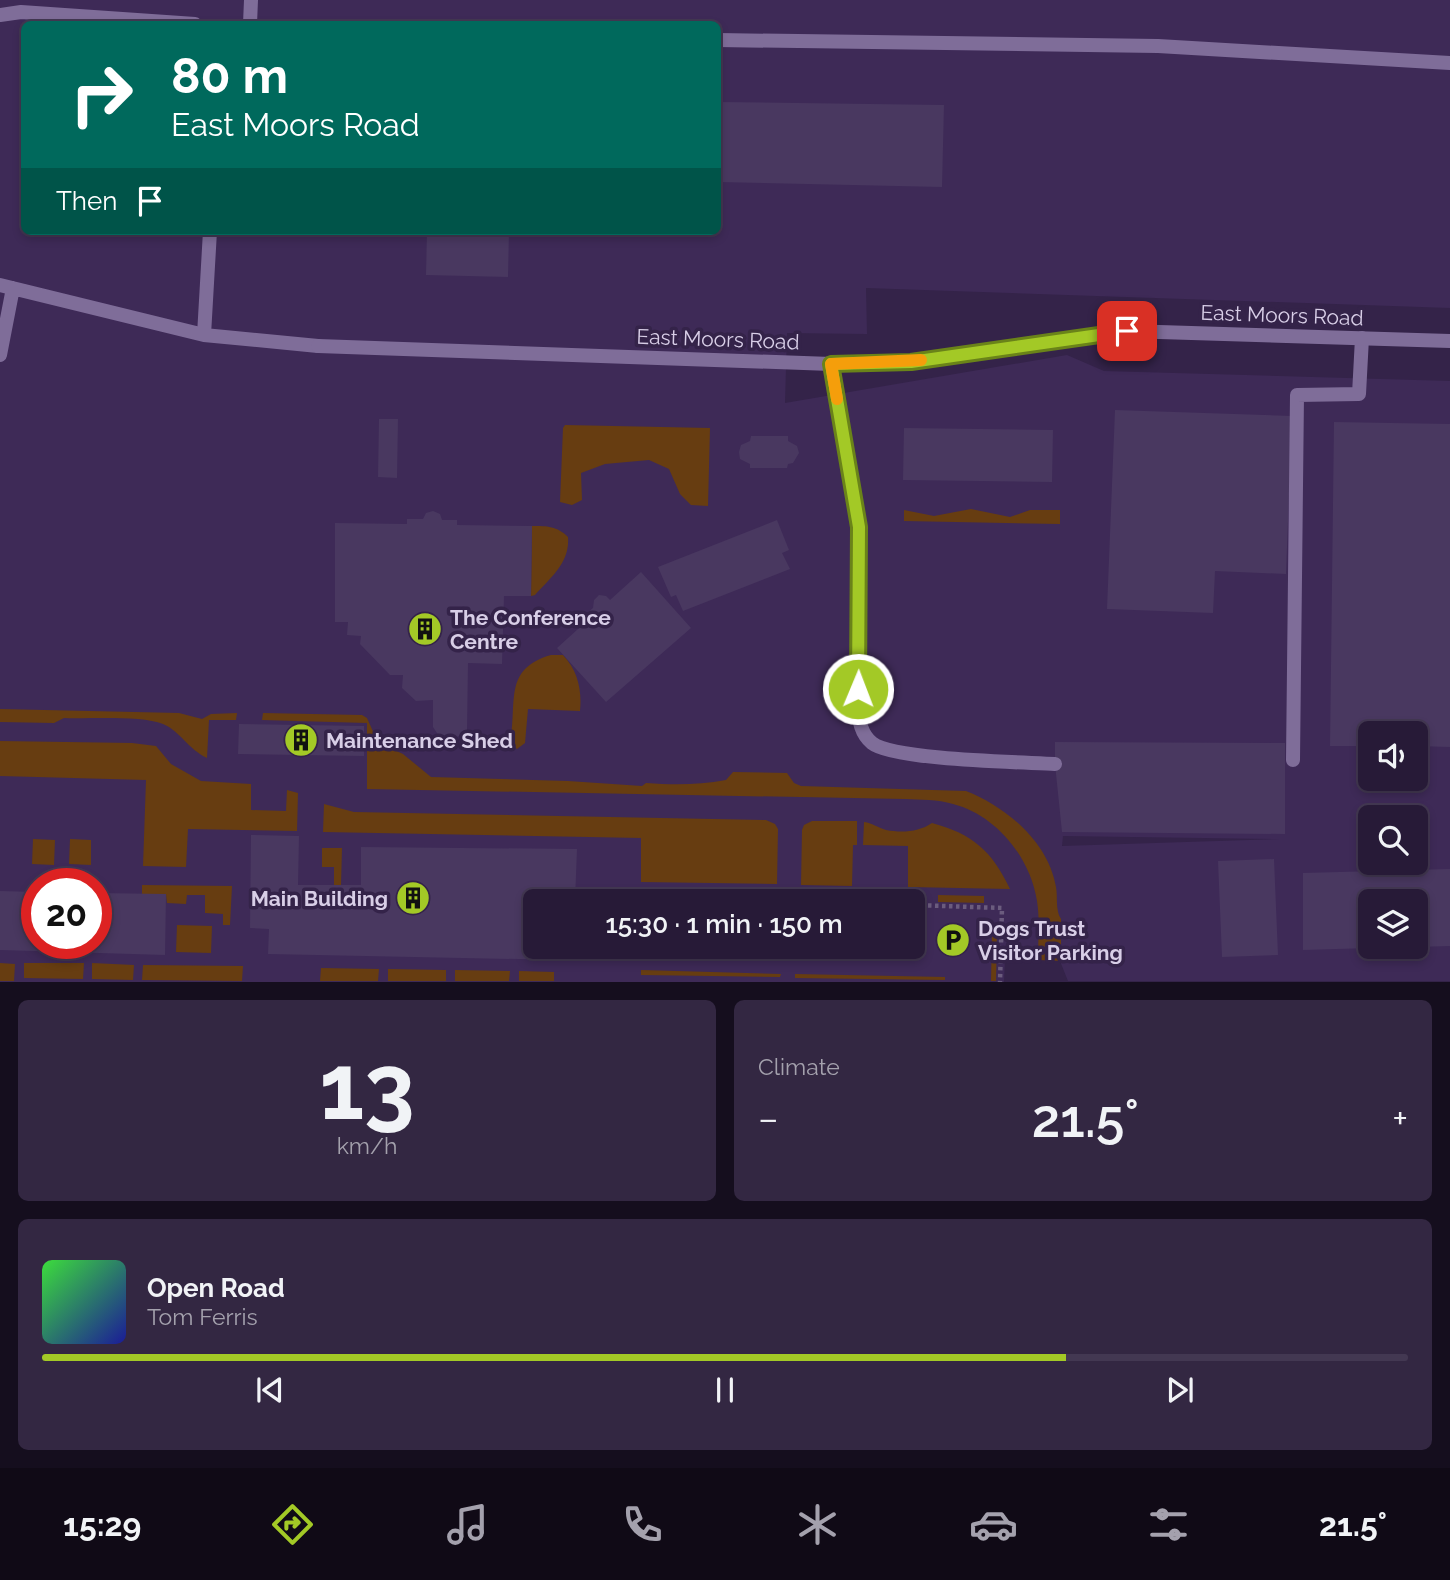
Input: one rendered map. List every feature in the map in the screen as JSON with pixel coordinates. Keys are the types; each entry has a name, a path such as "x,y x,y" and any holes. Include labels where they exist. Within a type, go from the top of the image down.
{"street":[{"path":"250,21 251,0"},
{"path":"0,15 21,12 152,21"},
{"path":"721,40 1158,46 1450,63"},
{"path":"204,335 210,235"},
{"path":"0,355 6,287"},
{"name":"East Moors Road","path":"6,287 204,335 318,346 831,364 911,362 1127,331 1450,341"},
{"path":"1293,760 1297,395 1359,394 1362,338"},
{"path":"831,364 859,527 858,708 864,733 870,742 895,753 1055,764"}],"path":[{"path":"925,905 1002,908 1000,982"}],"shaded area":[{"path":"0,0 1450,0 1450,308 866,288 867,334 787,333 785,403 1067,355 1104,371 1450,381 1450,981 1068,981 1060,961 1005,958 1004,982 0,982","holes":["1063,836 1280,839 1062,846"]},
{"path":"565,425 710,428 708,506 691,505 680,494 669,469 649,460 605,464 581,473 582,500 572,505 560,502"},
{"path":"971,509 1010,517 1030,510 1060,510 1060,524 904,521 904,510 934,516"},
{"path":"532,526 552,527 560,531 568,537 568,546 558,569 535,595 531,596"},
{"path":"551,655 563,655 572,668 579,688 580,711 528,709 525,743 517,749 510,742 515,689 525,669 535,661"},
{"path":"0,709 179,713 202,719 211,714 237,713 236,720 209,720 207,758 169,727 153,721 129,718 64,718 54,723 0,722"},
{"path":"263,713 362,715 367,718 375,736 431,777 642,786 646,783 716,782 726,780 733,772 787,773 794,783 801,786 966,791 1010,816 1035,841 1044,855 1056,887 1057,908 1061,919 1061,961 1038,960 1037,901 1027,869 1019,854 997,828 969,810 953,804 935,800 905,799 367,789 367,723 262,720"},
{"path":"0,741 132,743 156,746 171,764 201,781 251,784 251,810 286,811 287,790 298,793 297,831 188,829 186,867 143,866 146,780 0,776"},
{"path":"324,804 354,812 766,820 775,824 778,829 777,884 641,882 641,838 323,832"},
{"path":"812,821 857,821 857,845 853,845 852,886 801,885 802,830 804,825"},
{"path":"864,822 886,830 898,831 916,830 932,823 946,827 980,846 996,864 1010,889 908,887 908,846 863,845"},
{"path":"33,839 55,840 54,865 32,864"},
{"path":"70,839 91,840 91,865 69,864"},
{"path":"322,848 342,848 341,885 334,885 334,867 322,867"},
{"path":"142,885 232,886 230,925 223,925 223,914 205,913 205,895 187,895 186,904 167,903 166,894 142,894"},
{"path":"938,895 984,896 984,903 938,902"},
{"path":"177,925 212,926 211,953 176,952"},
{"path":"997,933 996,981 991,981 992,934"},
{"path":"0,963 15,964 14,981 0,981"},
{"path":"24,963 84,963 83,979 24,978"},
{"path":"92,963 134,965 133,980 92,979"},
{"path":"143,965 243,966 242,981 142,980"},
{"path":"321,968 379,969 378,981 320,981"},
{"path":"388,969 446,970 446,981 388,981"},
{"path":"455,970 510,971 509,981 455,981"},
{"path":"641,970 781,974 780,977 641,975"},
{"path":"519,971 554,972 554,981 519,981"},
{"path":"795,974 945,977 945,980 795,978"}],"building":[{"path":"721,102 944,105 942,187 721,182"},
{"path":"427,235 509,235 508,277 426,275"},
{"path":"1115,410 1292,416 1286,574 1215,571 1213,613 1107,609"},
{"path":"379,419 398,419 397,478 378,477"},
{"path":"1334,422 1450,424 1450,747 1428,746 1428,721 1358,721 1358,746 1330,746"},
{"path":"904,428 1053,430 1052,482 903,480"},
{"path":"751,436 788,436 788,441 797,446 799,453 787,468 750,468 750,464 740,459 739,452 741,445 750,441"},
{"name":"The Conference Centre","path":"433,511 440,514 442,520 457,520 457,525 532,526 531,596 504,596 502,664 468,663 467,731 457,737 439,736 433,727 433,700 416,701 402,688 403,675 390,675 360,644 361,636 347,635 348,622 335,622 335,523 407,524 407,519 423,519 426,513"},
{"path":"777,520 789,550 782,553 790,569 683,611 676,595 671,597 658,567"},
{"path":"641,572 691,628 606,702 557,648 588,620 588,612 599,595 610,600"},
{"name":"Maintenance Shed","path":"239,724 364,726 364,756 238,754"},
{"path":"1055,742 1285,743 1285,834 1062,832"},
{"name":"Main Building","path":"251,835 299,836 298,885 361,885 361,847 577,849 575,889 523,889 523,959 565,960 268,954 269,929 250,928"},
{"path":"1274,859 1278,955 1222,957 1218,861"},
{"path":"1450,869 1450,946 1428,947 1428,889 1358,889 1358,948 1303,950 1303,873 1358,872 1358,875 1428,875 1428,870"},
{"path":"0,891 21,892 21,951 0,950"},
{"path":"112,893 166,894 165,955 112,953"}],"slow traffic":[{"path":"837,399 831,364 921,360"}],"place":[{"name":"The Conference Centre","path":"425,629"},
{"name":"Maintenance Shed","path":"301,740"},
{"name":"Main Building","path":"413,898"},
{"name":"Dogs Trust Visitor Parking","path":"953,940"}],"route":[{"path":"858,689 859,527 831,364 911,362 1127,331"}]}
